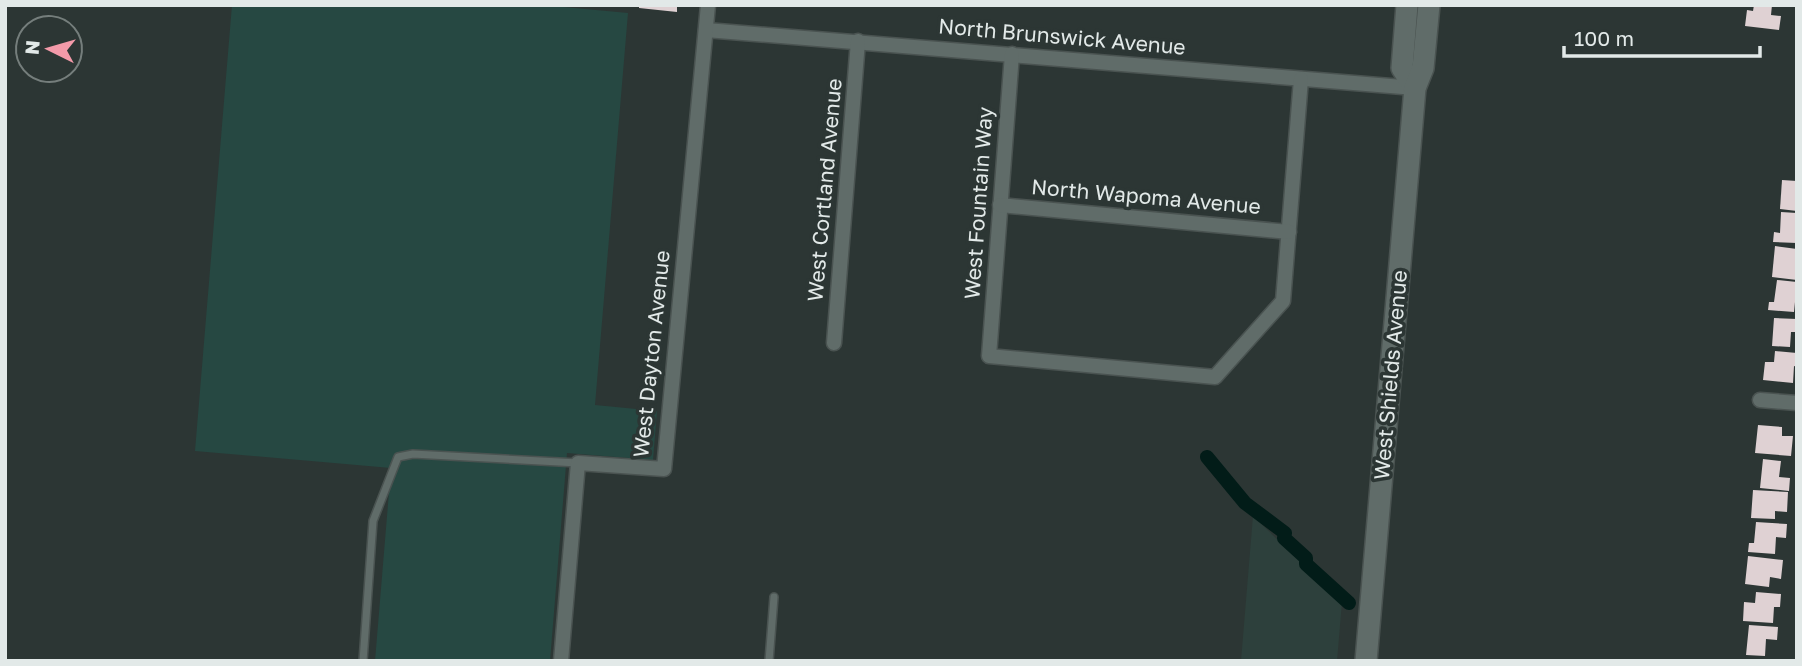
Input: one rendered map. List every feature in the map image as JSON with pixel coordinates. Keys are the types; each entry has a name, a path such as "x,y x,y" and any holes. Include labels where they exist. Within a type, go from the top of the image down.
{"street":[{"name":"West Dayton Avenue","path":"578,463 663,469 708,5"},
{"name":"West Shields Avenue","path":"1407,5 1402,68 1415,88"},
{"name":"West Shields Avenue","path":"1366,661 1415,88 1423,68 1429,5"},
{"name":"North Brunswick Avenue","path":"706,30 1415,88"},
{"name":"West Cortland Avenue","path":"834,343 858,41"},
{"name":"West Fountain Way","path":"1012,54 989,356 1215,377 1283,301 1289,232"},
{"path":"1289,232 1301,79"},
{"name":"North Wapoma Avenue","path":"1000,205 1289,232"},
{"path":"1760,400 1797,403"},
{"path":"561,661 578,463"}],"lane":[{"path":"363,661 373,521 398,457 413,454 578,463"},
{"path":"769,661 774,597"}],"shaded area":[{"path":"232,5 542,5 628,13 595,405 657,411 653,460 567,453 550,661 375,661 391,468 195,451"},
{"path":"1253,516 1342,602 1337,661 1241,661"}],"building":[{"path":"639,5 677,5 677,12 639,8"},
{"path":"1754,5 1772,5 1771,15 1781,16 1779,30 1745,26 1747,10 1753,11"},
{"path":"1782,180 1797,181 1797,211 1780,209"},
{"path":"1781,212 1797,213 1797,243 1773,242 1774,232 1780,233"},
{"path":"1775,246 1797,249 1797,280 1772,277"},
{"path":"1777,280 1797,282 1794,312 1768,310 1769,302 1774,302"},
{"path":"1774,318 1797,319 1797,332 1791,332 1790,347 1772,346"},
{"path":"1775,351 1797,353 1793,383 1763,380 1765,362 1774,362"},
{"path":"1758,425 1782,427 1782,436 1793,436 1791,456 1755,453"},
{"path":"1763,459 1781,461 1779,477 1790,478 1789,491 1760,488"},
{"path":"1753,490 1788,492 1787,512 1775,511 1775,519 1751,518"},
{"path":"1756,522 1787,524 1786,538 1776,537 1775,554 1748,552 1749,543 1754,543"},
{"path":"1748,556 1783,560 1781,579 1770,577 1769,587 1745,584"},
{"path":"1756,592 1781,594 1780,607 1774,607 1773,623 1743,621 1744,602 1755,603"},
{"path":"1749,625 1778,627 1777,640 1766,639 1765,656 1746,655"}],"waterway":[{"path":"1207,457 1245,503 1285,533 1284,538 1306,558 1306,564 1349,603"}]}
